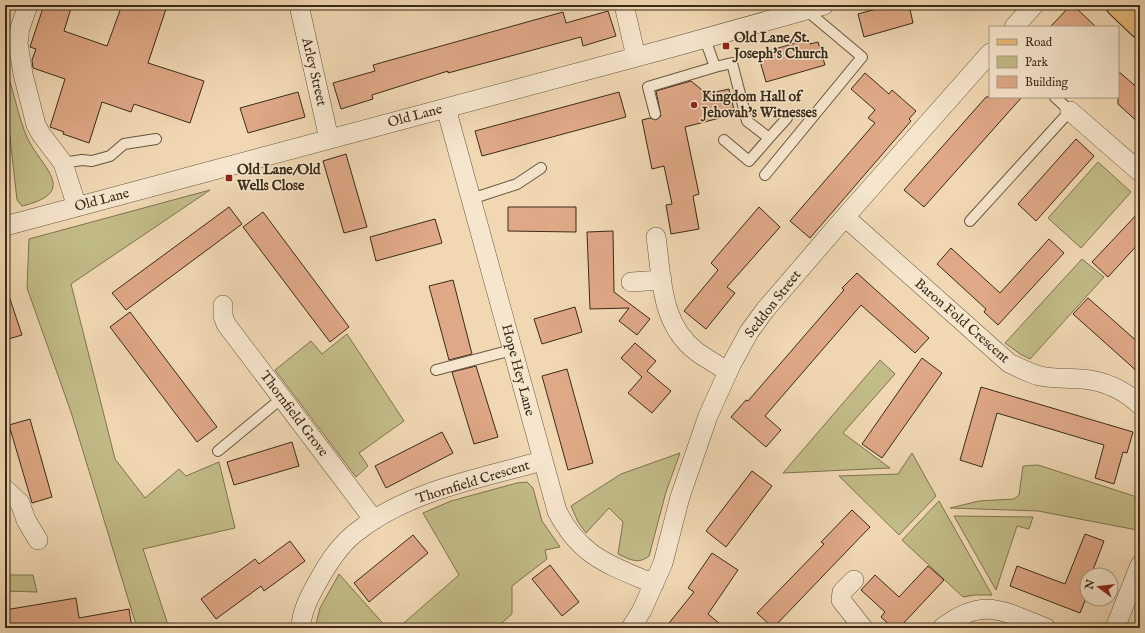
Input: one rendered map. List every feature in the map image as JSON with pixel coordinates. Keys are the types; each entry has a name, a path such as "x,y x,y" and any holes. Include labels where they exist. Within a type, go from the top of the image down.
{"main road":[{"path":"1117,5 1140,27"}],"street":[{"path":"28,5 20,28 18,43 19,56 36,125 63,163 77,207"},
{"name":"Arley Street","path":"299,5 329,139"},
{"path":"624,5 636,57"},
{"name":"Old Lane","path":"5,226 705,39 824,5"},
{"path":"1015,26 1034,5"},
{"name":"Seddon Street","path":"631,628 654,584 662,563 680,497 698,444 728,372 749,332 765,310 845,217 989,54"},
{"name":"Hope Hey Lane","path":"446,108 557,511 575,539 587,551 607,564 654,584"},
{"path":"1070,111 1140,172"},
{"name":"Baron Fold Crescent","path":"845,217 1009,363 1024,371 1040,376 1084,379 1102,383 1119,389 1140,405"},
{"path":"656,237 666,307 677,331 696,351 728,372"},
{"path":"631,282 662,280"},
{"name":"Thornfield Grove","path":"223,305 223,316 226,324 374,520"},
{"name":"Thornfield Crescent","path":"301,628 305,608 329,562 353,535 374,520 435,491 542,461"},
{"path":"5,489 20,503 26,520 38,540"},
{"path":"1115,628 1140,565"},
{"path":"854,580 842,592 841,600 863,628"},
{"path":"942,628 965,613 987,608 998,609 1046,628"}],"lane":[{"path":"765,175 862,57 806,10"},
{"path":"705,39 715,67"},
{"path":"654,114 648,87 732,63 747,120 769,138"},
{"path":"970,221 1070,111 1056,98"},
{"path":"724,140 749,161 787,118"},
{"path":"63,163 98,160 110,156 124,144 156,139"},
{"path":"471,199 517,184 541,168"},
{"path":"436,370 512,350"},
{"path":"218,451 282,398"}],"green space":[{"path":"10,82 21,122 27,137 53,180 53,188 48,195 39,201 22,206 17,200 5,93 5,83"},
{"path":"1098,162 1131,192 1081,248 1048,218"},
{"path":"210,190 71,284 115,459 145,498 179,469 186,476 219,462 235,528 143,549 169,628 137,628 71,412 27,288 29,239"},
{"path":"1082,259 1104,277 1030,359 1005,343"},
{"path":"347,334 404,421 359,453 368,466 356,477 275,370 311,341 322,354"},
{"path":"880,360 895,374 843,433 890,468 783,473"},
{"path":"680,453 666,492 649,556 645,559 637,561 618,554 623,522 609,508 586,533 578,522 571,506 621,474"},
{"path":"912,453 936,496 899,535 839,476 898,474"},
{"path":"1038,465 1140,498 1140,523 1137,530 1038,511 950,508 979,501 1014,499 1019,495 1023,466"},
{"path":"527,482 533,488 542,521 560,547 545,550 547,559 512,586 512,614 496,628 398,628 459,575 423,513 451,501 517,483"},
{"path":"939,501 992,595 963,597 902,540"},
{"path":"954,516 1033,517 1029,529 1017,526 996,590"},
{"path":"339,574 387,628 315,628 320,608"},
{"path":"5,575 33,575 37,592 5,591"}],"building":[{"path":"44,5 72,5 64,31 107,46 122,5 155,5 166,9 148,63 204,81 190,123 134,104 131,112 102,102 89,143 63,134 64,132 50,127 65,79 33,68 32,60 36,49 30,47"},
{"path":"891,5 909,5 913,23 864,37 858,14"},
{"path":"1071,5 1073,5 1095,26 1051,26"},
{"path":"608,11 616,36 583,46 581,37 448,73 448,71 372,95 373,99 341,109 333,83 375,71 373,65 563,12 566,23"},
{"path":"809,39 810,44 818,42 825,65 766,82 758,54"},
{"path":"1119,72 1140,90 1140,124 1118,104"},
{"path":"865,73 889,94 892,90 916,111 909,119 911,121 810,238 790,221 875,123 868,118 875,110 851,89"},
{"path":"691,81 707,94 729,89 735,114 685,127 699,194 693,196 699,229 671,234 666,205 672,204 664,166 652,169 642,120 650,118 656,120 661,116 656,91"},
{"path":"298,92 305,117 248,133 240,108"},
{"path":"619,92 626,117 482,156 475,131"},
{"path":"986,97 1021,98 924,207 904,190"},
{"path":"1076,139 1094,156 1036,221 1018,204"},
{"path":"346,154 367,227 344,233 323,161"},
{"path":"229,207 242,224 126,310 112,293"},
{"path":"508,207 576,207 576,232 508,231"},
{"path":"759,207 780,227 727,287 735,293 706,329 684,311 718,270 711,263"},
{"path":"1140,211 1140,242 1108,277 1092,262"},
{"path":"263,212 349,327 330,342 243,227"},
{"path":"435,219 442,243 376,261 370,237"},
{"path":"613,231 614,292 650,319 637,335 619,321 629,308 590,309 587,232"},
{"path":"1049,239 1064,253 998,325 984,312 986,309 937,264 951,248 1000,293"},
{"path":"857,273 929,338 915,353 861,305 765,416 781,430 766,447 731,417 746,400 748,401 844,290 842,288"},
{"path":"453,280 472,354 449,360 429,286"},
{"path":"5,293 8,293 22,335 5,340"},
{"path":"1088,298 1140,344 1140,374 1073,314"},
{"path":"575,307 582,332 542,344 534,319"},
{"path":"130,312 217,427 197,442 110,327"},
{"path":"635,343 656,361 647,371 671,391 652,413 628,393 642,377 621,358"},
{"path":"922,358 942,373 882,458 862,444"},
{"path":"476,366 498,437 474,444 452,372"},
{"path":"567,369 593,463 568,470 542,376"},
{"path":"981,387 1133,432 1127,453 1123,452 1114,484 1095,478 1104,445 997,413 982,467 960,460"},
{"path":"30,419 52,497 32,503 9,425"},
{"path":"442,432 453,453 386,488 375,466"},
{"path":"292,442 299,466 234,485 227,462"},
{"path":"752,471 772,486 726,547 706,531"},
{"path":"852,510 870,527 773,628 757,613 824,544 821,542"},
{"path":"1085,534 1104,541 1094,567 1079,567 1079,607 1082,607 1080,613 1010,586 1017,566 1065,584"},
{"path":"413,535 428,553 369,602 354,583"},
{"path":"290,541 305,561 264,591 261,586 216,619 201,599 255,559 259,564"},
{"path":"712,553 738,570 708,614 725,628 665,628 694,592 688,588"},
{"path":"550,565 579,602 562,616 532,579"},
{"path":"928,566 944,580 899,628 893,628 881,617 885,612 861,590 875,575 899,597"},
{"path":"76,598 79,618 129,609 132,628 5,628 5,610"}],"place":[{"name":"Old Lane/St. Joseph's Church","path":"726,46"},
{"name":"Kingdom Hall of Jehovah's Witnesses","path":"694,105"},
{"name":"Old Lane/Old Wells Close","path":"229,178"}]}
